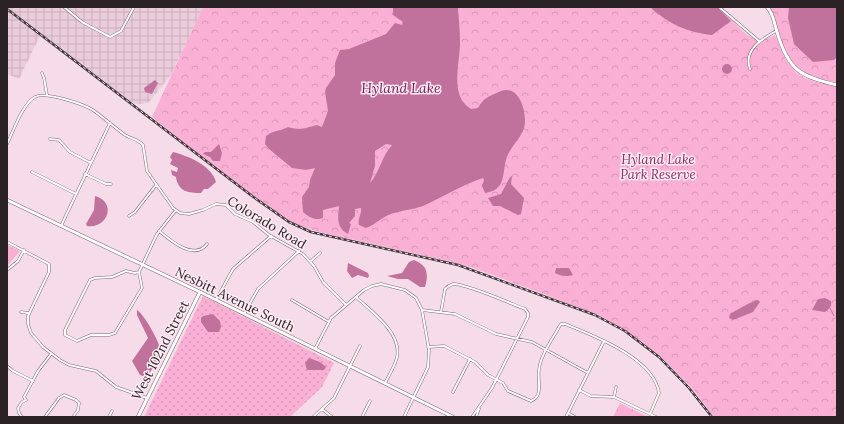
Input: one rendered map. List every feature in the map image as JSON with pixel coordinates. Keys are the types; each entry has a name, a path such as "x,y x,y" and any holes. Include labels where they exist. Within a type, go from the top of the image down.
{"street":[{"path":"64,7 82,22 107,36 116,36 121,31 134,7"},
{"path":"719,7 758,41"},
{"path":"767,7 773,16 776,31 787,56 796,69 811,79 837,85"},
{"path":"750,69 748,59 758,41 776,31"},
{"path":"42,74 47,95"},
{"path":"7,144 29,102 38,95 47,95 91,109 126,136 138,140 145,146 146,167 156,185 176,210 159,232 139,272 142,288 117,331 109,335 91,335 77,341 66,337 65,330 90,280 95,278 112,277 126,271 135,273 139,272"},
{"path":"61,226 110,123"},
{"path":"50,139 59,140 70,152 91,163"},
{"path":"32,172 76,194"},
{"path":"85,174 106,184 111,184"},
{"path":"129,216 156,185"},
{"name":"Nesbitt Avenue South","path":"7,200 142,266 200,292 453,417"},
{"name":"Colorado Road","path":"176,210 185,214 194,214 220,203 226,205 235,214 253,222 271,236 299,251 310,262 323,282 346,305"},
{"path":"159,232 174,244 193,250 201,250 207,244"},
{"path":"216,300 233,269 271,236"},
{"path":"7,242 48,262 50,267 50,272 28,314 29,328 43,347 51,354 69,365 96,371 121,389 137,393 147,398"},
{"path":"7,270 18,261 24,250"},
{"path":"244,314 258,289 299,251"},
{"path":"310,262 320,253"},
{"path":"441,312 445,289 450,285 456,284 525,309 528,313 528,317 496,380 472,417"},
{"path":"315,349 329,322 346,305 372,286 385,285 409,292 416,298 422,310 429,361 427,372 404,417"},
{"name":"West 102nd Street","path":"138,417 200,292"},
{"path":"356,297 389,329 397,344 397,358 385,383"},
{"path":"292,300 329,322"},
{"path":"422,310 455,314 496,334 532,342 588,373"},
{"path":"21,312 28,314"},
{"path":"428,347 444,346 470,359 478,364 488,375 503,383 508,391 527,401 533,401 538,395 540,387 539,369 559,327 561,324 565,324 604,341 636,361 655,381 659,393 650,414"},
{"path":"566,417 604,341"},
{"path":"313,417 334,398 360,346"},
{"path":"22,417 18,408 22,402 26,400 24,397 32,381 51,354"},
{"path":"453,392 470,359"},
{"path":"7,366 13,372 32,381"},
{"path":"614,397 616,387"},
{"path":"579,390 591,396 614,397 656,417"},
{"path":"45,417 59,398 64,395 76,400 79,403 78,410 73,417"},
{"path":"362,417 370,401"},
{"path":"476,417 479,407"},
{"path":"322,409 332,417"},
{"path":"109,417 112,411"},
{"path":"568,413 575,417"}],"shaded area":[{"path":"7,7 203,7 171,75 149,102 136,104 121,97 40,36 19,79 7,74"}],"green space":[{"name":"Hyland Lake Park Reserve","path":"203,7 718,7 746,34 759,42 775,35 785,58 797,72 813,81 837,87 837,417 714,417 692,388 662,358 641,341 599,315 474,268 319,232 295,224 284,218 216,168 152,117"},
{"path":"770,7 837,7 837,83 808,74 794,64 784,47 775,17"},
{"path":"7,245 20,251 7,266"},
{"path":"203,296 334,363 322,387 290,417 144,417"},
{"path":"620,403 648,417 613,417"},
{"path":"623,409 639,416 617,417"}],"water":[{"name":"Hyland Lake","path":"393,7 459,7 460,43 457,79 460,96 464,103 471,109 478,108 485,99 501,91 508,90 513,92 518,96 521,102 525,116 524,128 507,156 502,181 497,189 485,193 482,186 484,180 483,178 423,206 388,215 366,228 359,225 361,208 355,209 355,216 349,223 351,224 348,234 341,229 338,218 339,206 323,210 323,218 320,219 312,218 303,212 302,197 309,187 315,168 306,170 292,168 269,149 265,144 266,136 272,132 288,127 300,129 317,125 322,127 328,111 325,92 335,75 335,63 340,50 349,49 386,34 395,23 402,25 403,22 393,15","holes":["386,144 392,145 385,154 370,183 375,166 375,151"]},
{"path":"651,7 717,7 731,21 712,35 703,34 680,27 659,15"},
{"path":"789,7 837,7 837,57 834,60 813,62 794,44 788,18"},
{"path":"727,64 732,69 727,74 722,69"},
{"path":"155,80 158,83 152,94 145,92 144,88"},
{"path":"219,144 222,153 220,161 213,161 210,157 203,154 205,152 211,152"},
{"path":"173,152 199,162 210,171 216,182 208,189 204,189 201,193 192,193 182,189 177,182 176,177 172,175 171,170 177,172 178,168 170,164 172,160 170,157"},
{"path":"512,176 511,184 524,198 521,214 518,215 500,206 493,206 488,198 501,194"},
{"path":"95,196 102,199 106,204 108,209 107,214 105,219 100,223 94,226 87,226 86,224 94,210"},
{"path":"414,260 422,264 426,270 427,278 425,287 420,287 408,279 398,279 387,276 402,273 409,262"},
{"path":"348,263 368,273 368,278 358,275 352,278 347,271"},
{"path":"556,268 569,268 573,275 566,276 557,274 555,273"},
{"path":"825,298 831,301 831,306 828,310 825,312 812,310 818,299"},
{"path":"758,300 760,302 753,312 733,320 729,318 730,314"},
{"path":"137,310 144,317 160,349 159,356 155,364 146,377 140,375 132,361 148,338 137,315"},
{"path":"213,314 220,321 221,327 219,332 208,332 201,322 201,318 203,316"},
{"path":"309,358 320,362 326,367 324,370 307,370 305,363"}],"waterway":[{"path":"830,308 834,316"}],"railway":[{"path":"7,9 252,196 289,222 311,232 458,265 595,315 625,331 659,357 689,388 712,417"}]}
